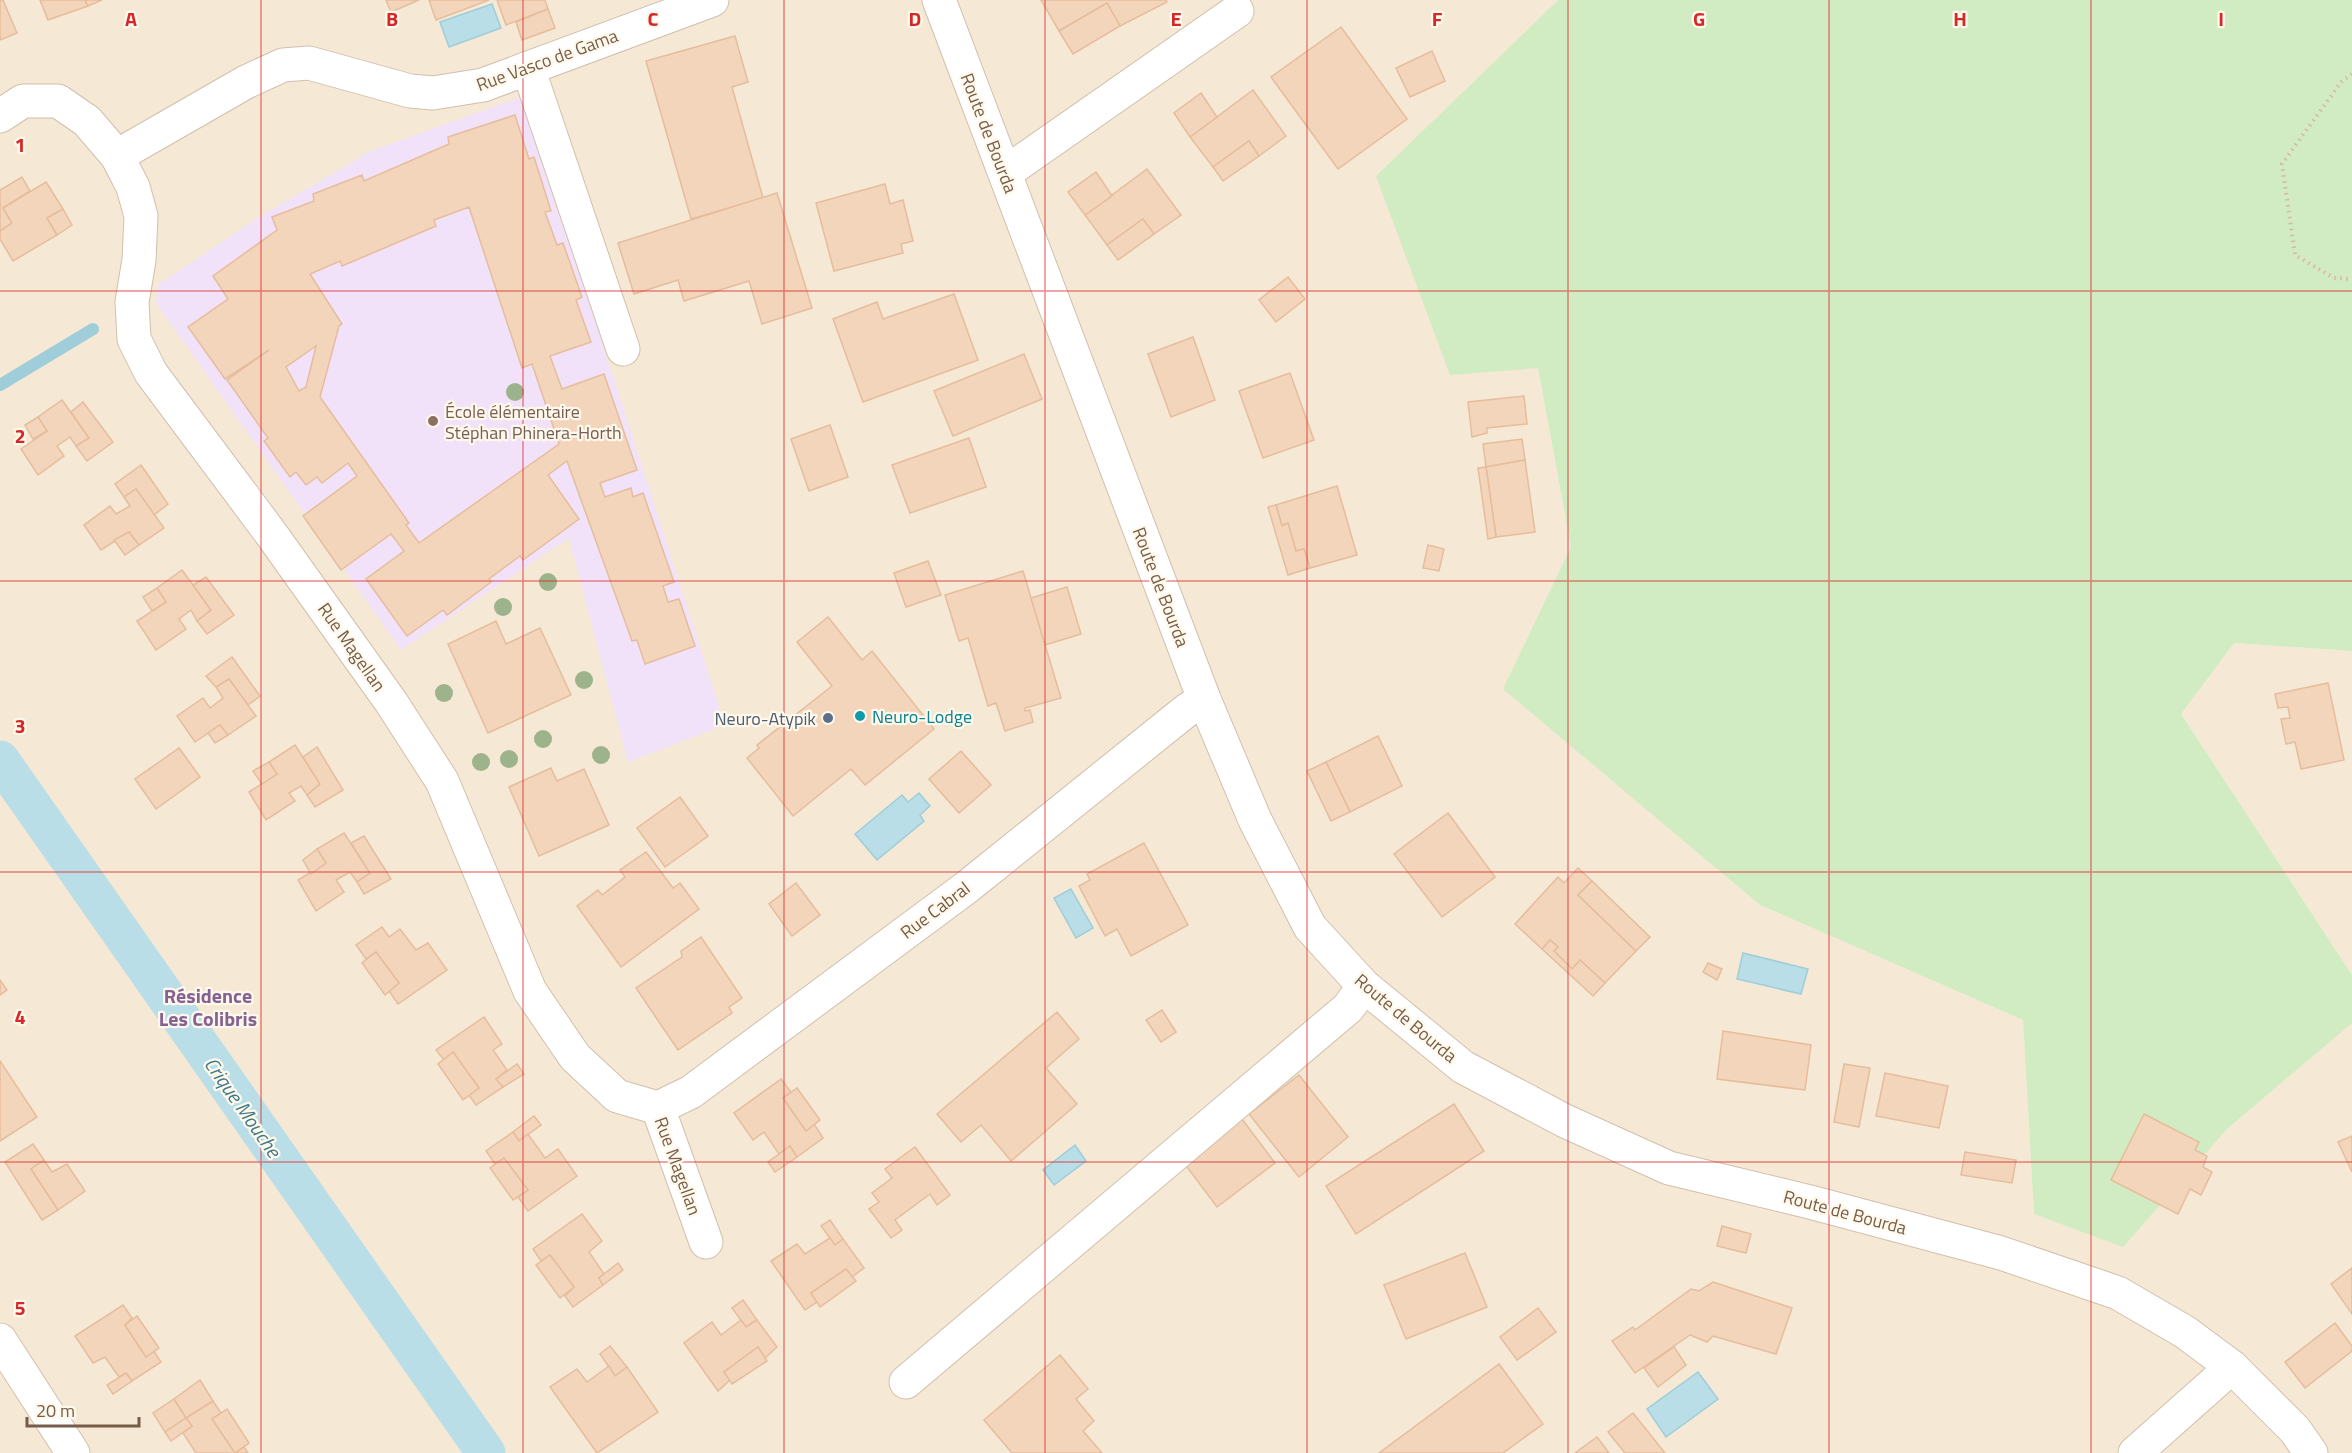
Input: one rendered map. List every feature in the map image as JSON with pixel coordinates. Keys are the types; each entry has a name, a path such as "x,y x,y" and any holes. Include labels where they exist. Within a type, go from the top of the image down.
{"street":[{"name":"Rue Vasco de Gama","path":"117,156 246,82 283,65 309,63 410,91 434,93 483,85 712,0"},
{"name":"Route de Bourda","path":"939,0 1204,699 1255,820 1310,927 1364,986 1463,1067 1565,1121 1669,1168 1810,1202 2001,1254 2118,1293 2185,1332 2232,1367 2295,1430 2311,1453"},
{"path":"1005,174 1237,10"},
{"path":"528,68 623,349"},
{"name":"Rue Magellan","path":"0,116 23,101 58,101 87,121 117,156 133,187 141,216 139,260 132,302 134,339 151,373 286,554 391,702 442,781 530,992 575,1057 617,1096 657,1108 706,1242"},
{"name":"Rue Cabral","path":"657,1108 691,1092 967,887 1187,710 1204,699"},
{"path":"906,1382 1348,1008 1364,986"},
{"path":"0,1340 73,1453"},
{"path":"2135,1453 2232,1367"}],"path":[{"path":"2352,74 2341,82 2282,164 2295,255 2334,278 2352,279"}],"shaded area":[{"path":"0,0 1558,0 1376,176 1538,368 1571,547 1504,689 1760,905 2023,1020 2034,1214 2123,1246 2227,1129 2352,1023 2352,1453 0,1453"},
{"name":"École élémentaire Stéphan Phinera-Horth","path":"523,96 725,725 628,762 569,538 401,650 156,303 158,285 259,217 371,151"},
{"path":"2234,643 2352,651 2352,975 2181,714"}],"green space":[{"path":"1558,0 2352,0 2352,651 2234,643 2181,714 2352,975 2352,1023 2227,1129 2123,1247 2034,1214 2023,1020 1760,905 1503,689 1571,547 1538,368 1450,375 1376,176"}],"water":[{"path":"492,4 501,28 449,47 440,22"},
{"path":"919,793 930,806 920,815 924,821 877,860 855,834 902,795 908,802"},
{"path":"1071,889 1093,928 1076,938 1054,898"},
{"path":"1743,953 1808,969 1801,994 1737,979"},
{"path":"1075,1145 1086,1161 1054,1185 1043,1170"},
{"path":"1698,1372 1718,1399 1666,1437 1647,1409"}],"building":[{"path":"0,0 3,0 17,33 0,40"},
{"path":"40,0 85,0 88,6 48,20"},
{"path":"85,0 102,0 88,6"},
{"path":"386,0 419,0 391,12"},
{"path":"429,0 489,0 436,20"},
{"path":"497,0 545,0 548,9 506,25"},
{"path":"1041,0 1166,0 1167,2 1120,26 1107,3 1059,31"},
{"path":"1107,3 1120,26 1073,54 1059,31"},
{"path":"548,9 555,28 522,40 516,22"},
{"path":"1341,27 1407,119 1338,169 1271,77"},
{"path":"735,36 748,82 732,87 763,198 691,219 646,61"},
{"path":"1432,51 1445,81 1410,97 1396,68"},
{"path":"1253,90 1286,136 1259,156 1249,141 1213,167 1190,137"},
{"path":"1201,93 1217,117 1190,137 1174,113"},
{"path":"515,115 529,159 534,157 551,211 545,212 557,245 563,243 582,297 576,300 591,342 550,356 562,389 604,374 637,470 600,483 605,497 631,488 633,497 643,493 674,582 663,586 668,602 679,599 695,646 645,664 637,640 632,641 567,461 548,475 579,519 523,560 520,556 489,579 491,582 447,615 443,610 407,636 366,579 404,551 391,534 341,570 303,516 357,476 348,463 322,483 317,477 306,485 296,472 290,477 264,441 268,438 227,380 269,350 225,379 188,327 228,299 213,276 277,230 272,217 314,201 313,194 362,175 364,181 449,144 448,137","holes":["469,207 522,368 532,364 559,444 419,543 406,525 409,523 320,397 339,326 342,324 310,274 340,261 342,266 436,226 434,220","316,346 306,387 299,391 286,367"]},
{"path":"1249,141 1259,156 1223,181 1213,167"},
{"path":"1147,169 1181,215 1154,234 1143,219 1107,245 1085,215"},
{"path":"1096,172 1112,196 1085,215 1068,192"},
{"path":"22,177 30,191 3,208 12,223 0,231 0,190"},
{"path":"46,182 63,209 47,218 57,235 13,261 0,239 0,231 12,223 3,208"},
{"path":"885,184 890,204 903,200 913,241 901,244 903,253 834,271 816,203"},
{"path":"777,193 812,308 762,324 749,281 684,301 678,280 634,294 618,243"},
{"path":"63,209 72,225 57,235 47,218"},
{"path":"1143,219 1154,234 1118,260 1107,245"},
{"path":"1288,277 1305,299 1276,322 1259,300"},
{"path":"954,294 978,360 863,402 833,319 877,302 883,319"},
{"path":"1193,337 1215,400 1171,417 1148,354"},
{"path":"1024,354 1042,399 953,436 934,391"},
{"path":"1290,373 1314,440 1263,458 1239,391"},
{"path":"1524,396 1527,424 1487,428 1487,433 1472,437 1468,402"},
{"path":"62,400 89,438 76,446 70,437 57,446 64,456 38,475 21,449 47,431 38,417"},
{"path":"83,402 113,442 87,461 76,446 89,438 71,412"},
{"path":"38,417 47,431 33,439 25,425"},
{"path":"830,425 848,477 809,491 791,439"},
{"path":"969,438 986,487 910,513 892,465"},
{"path":"1522,439 1525,460 1486,467 1483,444"},
{"path":"1525,460 1535,532 1496,537 1486,467"},
{"path":"141,465 168,504 154,515 136,489 124,497 115,484"},
{"path":"1486,467 1496,537 1488,539 1478,468"},
{"path":"1337,486 1357,555 1310,568 1304,549 1296,551 1288,523 1282,526 1276,505"},
{"path":"136,489 164,528 139,545 129,532 101,550 84,525 110,506 116,514 130,506 124,497"},
{"path":"1276,505 1282,526 1288,523 1296,551 1304,549 1310,568 1288,575 1268,507"},
{"path":"129,532 139,545 125,555 114,540"},
{"path":"1428,545 1444,549 1439,571 1423,568"},
{"path":"928,561 941,595 906,607 894,573"},
{"path":"182,570 211,610 197,621 191,610 179,619 186,629 156,650 137,621 166,602 157,588"},
{"path":"1023,571 1061,698 1025,708 1025,711 1030,710 1033,722 1005,731 996,703 988,706 968,638 959,641 945,595"},
{"path":"206,577 234,615 207,634 197,621 211,610 193,585"},
{"path":"1067,587 1081,634 1045,645 1031,598"},
{"path":"157,588 166,602 152,611 143,597"},
{"name":"Neuro-Lodge","path":"828,617 862,660 872,651 934,729 865,785 851,769 793,816 747,758 759,748 757,745 832,686 797,642"},
{"path":"496,621 506,644 540,628 571,695 488,733 448,644"},
{"path":"232,657 260,696 248,705 229,679 216,687 206,676"},
{"path":"229,679 256,716 228,735 220,725 195,742 177,716 203,698 210,708 223,698 216,687"},
{"path":"2328,683 2344,760 2301,769 2295,742 2286,744 2281,719 2290,718 2288,707 2278,708 2275,694"},
{"path":"220,725 228,735 215,743 208,733"},
{"path":"1378,736 1402,786 1350,812 1326,762"},
{"path":"295,745 320,784 307,795 301,786 289,793 295,801 266,820 249,792 277,774 269,762"},
{"path":"317,747 343,790 315,807 307,795 320,784 303,757"},
{"path":"179,748 200,777 156,809 135,779"},
{"path":"961,751 991,785 959,813 929,779"},
{"path":"269,762 277,774 262,784 253,771"},
{"path":"1326,762 1350,812 1331,821 1307,771"},
{"path":"551,768 557,781 584,769 609,825 539,856 509,787"},
{"path":"680,797 708,836 665,867 637,828"},
{"path":"1448,813 1495,877 1442,917 1394,854"},
{"path":"344,833 370,873 357,882 350,872 336,880 344,892 316,911 298,880 326,863 317,849"},
{"path":"364,836 391,879 364,894 357,882 370,873 351,843"},
{"path":"1144,843 1188,925 1131,956 1117,929 1105,936 1079,886 1090,880 1087,874"},
{"path":"317,849 326,863 311,874 303,860"},
{"path":"646,852 673,888 680,883 699,909 621,967 577,906 598,890 602,895 625,877 620,870"},
{"path":"1578,868 1592,881 1578,895 1636,951 1605,983 1580,960 1572,969 1554,951 1558,947 1550,940 1542,949 1515,924 1558,877 1564,883"},
{"path":"1592,881 1650,937 1636,951 1578,895"},
{"path":"796,883 820,915 792,936 769,904"},
{"path":"382,927 389,937 400,929 416,950 428,943 447,970 398,1004 389,991 399,983 376,952 366,959 356,945"},
{"path":"701,937 742,998 729,1007 732,1013 678,1050 636,988 682,957 681,951"},
{"path":"1550,940 1558,947 1554,951 1572,969 1580,960 1605,983 1593,996 1542,949"},
{"path":"376,952 399,983 385,995 362,963"},
{"path":"1708,963 1722,969 1717,980 1703,972"},
{"path":"0,980 7,990 0,995"},
{"path":"1162,1010 1176,1032 1161,1042 1146,1020"},
{"path":"1057,1012 1079,1039 1046,1068 1077,1104 1011,1161 981,1125 961,1142 937,1114"},
{"path":"484,1017 502,1044 493,1050 507,1070 496,1079 503,1087 476,1105 469,1095 479,1088 453,1052 444,1060 436,1050"},
{"path":"1723,1031 1811,1045 1805,1090 1717,1079"},
{"path":"453,1052 479,1088 463,1100 438,1064"},
{"path":"0,1061 37,1117 0,1141"},
{"path":"517,1064 524,1074 503,1087 496,1079"},
{"path":"1844,1064 1870,1068 1859,1127 1834,1122"},
{"path":"1885,1073 1948,1086 1939,1128 1876,1116"},
{"path":"1299,1075 1348,1137 1299,1177 1249,1114"},
{"path":"781,1079 791,1092 783,1098 806,1131 814,1124 823,1138 797,1157 790,1146 779,1154 764,1132 753,1140 734,1113"},
{"path":"797,1088 820,1120 806,1131 783,1098"},
{"path":"1454,1104 1484,1151 1356,1234 1326,1186"},
{"path":"2144,1114 2199,1142 2195,1150 2207,1156 2203,1167 2212,1172 2201,1195 2190,1189 2178,1214 2111,1180"},
{"path":"534,1116 541,1125 519,1141 513,1132"},
{"path":"1242,1119 1275,1163 1217,1207 1184,1163"},
{"path":"513,1132 519,1141 528,1134 545,1158 558,1149 577,1176 528,1211 518,1197 528,1190 504,1158 495,1164 486,1151"},
{"path":"2352,1136 2352,1172 2338,1142"},
{"path":"33,1144 44,1160 31,1169 58,1210 42,1220 5,1162"},
{"path":"790,1146 797,1157 775,1172 768,1162"},
{"path":"915,1147 950,1195 937,1205 930,1194 895,1220 902,1230 891,1238 869,1209 879,1202 872,1193 892,1178 885,1169"},
{"path":"1965,1152 2016,1160 2012,1183 1961,1175"},
{"path":"504,1158 528,1190 513,1200 490,1168"},
{"path":"44,1160 52,1172 67,1164 85,1191 58,1210 31,1169"},
{"path":"582,1214 602,1241 589,1252 604,1274 599,1278 603,1285 573,1307 565,1296 574,1287 550,1255 541,1261 533,1249"},
{"path":"830,1220 843,1239 835,1245 821,1226"},
{"path":"1722,1226 1751,1234 1746,1253 1717,1246"},
{"path":"830,1238 835,1245 843,1239 864,1268 852,1277 846,1269 811,1293 817,1302 805,1310 771,1261 797,1244 805,1254"},
{"path":"1465,1253 1487,1307 1406,1339 1384,1285"},
{"path":"550,1255 574,1287 560,1298 536,1265"},
{"path":"618,1263 623,1270 603,1285 599,1278"},
{"path":"2352,1268 2352,1314 2331,1284"},
{"path":"846,1269 856,1281 820,1307 811,1293"},
{"path":"1713,1282 1792,1308 1776,1354 1713,1336 1707,1342 1690,1335 1635,1373 1612,1341 1633,1327 1635,1330 1691,1289 1699,1291"},
{"path":"743,1300 757,1320 746,1327 732,1308"},
{"path":"123,1305 132,1318 125,1325 146,1357 153,1350 161,1362 132,1381 126,1373 119,1377 105,1357 93,1363 75,1336"},
{"path":"1538,1308 1556,1332 1517,1360 1500,1337"},
{"path":"137,1316 159,1348 146,1357 125,1325"},
{"path":"741,1320 746,1327 757,1320 777,1347 765,1358 758,1347 724,1372 730,1380 718,1391 684,1343 712,1322 721,1335"},
{"path":"2335,1323 2352,1346 2352,1351 2305,1388 2285,1362"},
{"path":"610,1346 627,1367 615,1376 600,1354"},
{"path":"758,1347 767,1361 732,1384 724,1372"},
{"path":"1674,1347 1686,1365 1658,1387 1644,1368"},
{"path":"1060,1355 1088,1389 1076,1399 1094,1421 1083,1431 1102,1453 1012,1453 984,1420"},
{"path":"1499,1364 1543,1424 1503,1453 1379,1453"},
{"path":"609,1366 615,1376 627,1367 658,1412 597,1453 550,1387 577,1369 587,1382"},
{"path":"126,1373 132,1381 113,1394 107,1385"},
{"path":"200,1380 213,1401 186,1418 174,1399"},
{"path":"174,1399 186,1418 165,1432 153,1413"},
{"path":"213,1401 221,1413 212,1419 235,1453 196,1453 183,1433 192,1426 186,1418"},
{"path":"227,1409 249,1443 235,1453 212,1419"},
{"path":"1633,1413 1665,1453 1625,1453 1608,1432"},
{"path":"186,1418 192,1426 171,1441 165,1432"},
{"path":"1597,1437 1609,1453 1575,1453"},
{"path":"244,1447 248,1453 235,1453"}],"waterway":[{"path":"0,385 93,329"},
{"name":"Crique Mouche","path":"0,760 486,1453"}],"place":[{"name":"École élémentaire Stéphan Phinera-Horth","path":"433,421"},
{"name":"Neuro-Lodge","path":"860,716"},
{"name":"Neuro-Atypik","path":"828,718"}],"district":[{"name":"Résidence Les Colibris","path":"208,1006"}]}
